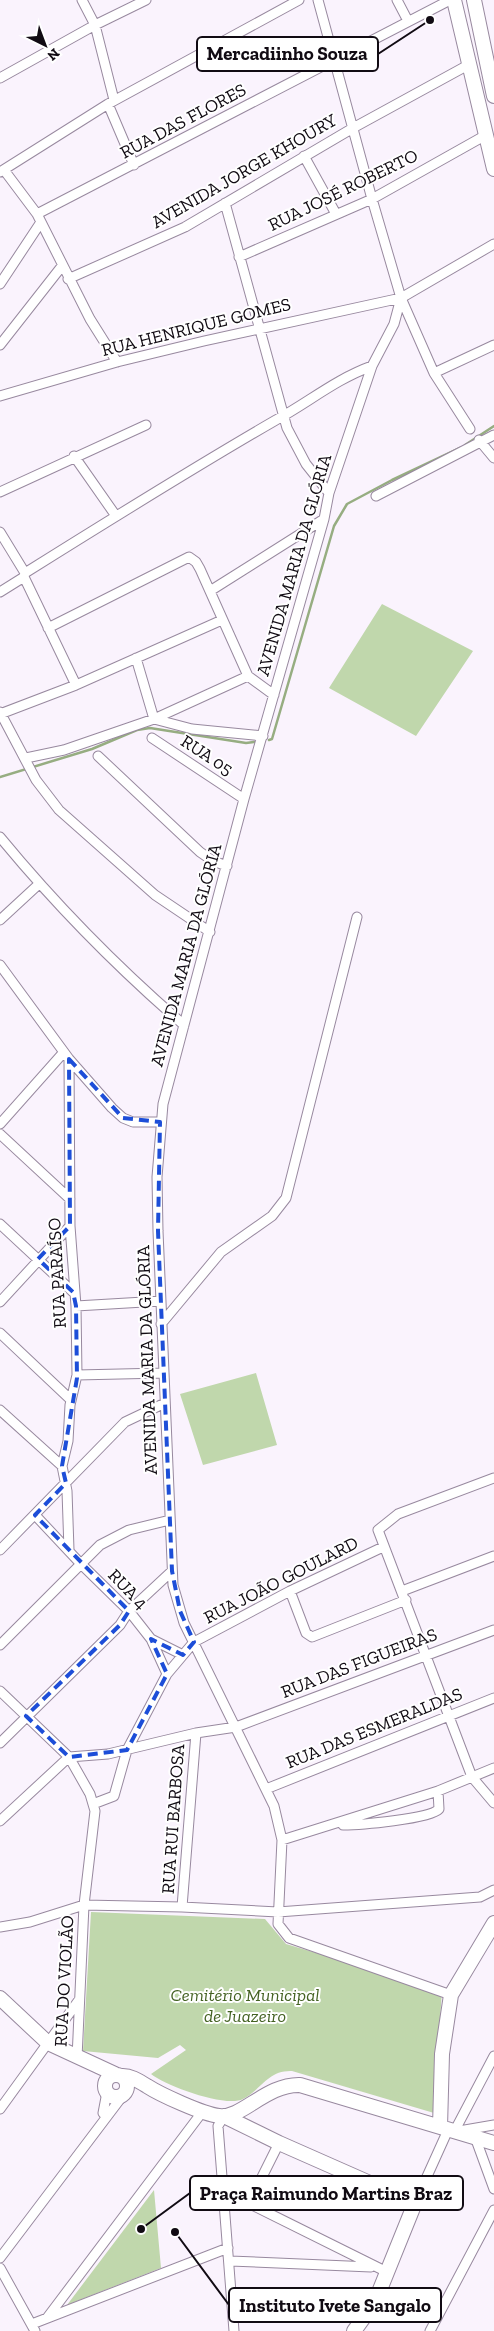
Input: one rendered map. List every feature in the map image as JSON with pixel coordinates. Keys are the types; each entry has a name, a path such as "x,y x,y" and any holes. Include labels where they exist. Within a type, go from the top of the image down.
{"street":[{"path":"82,0 95,25 111,102 134,165"},
{"path":"0,78 95,25 146,0"},
{"path":"118,362 90,319 68,279 39,218 2,171 111,102 299,0"},
{"path":"318,0 401,298 434,373 470,429"},
{"path":"397,0 408,21"},
{"name":"RUA DAS FLORES","path":"0,284 39,218 134,165 450,0"},
{"path":"454,0 494,169"},
{"path":"474,0 490,54 494,96"},
{"name":"AVENIDA JORGE KHOURY","path":"68,279 185,227 304,156 470,64"},
{"name":"RUA JOSÉ ROBERTO","path":"239,257 372,199 486,135"},
{"path":"304,156 336,214"},
{"path":"225,203 283,416 294,444 306,464 329,494"},
{"name":"RUA HENRIQUE GOMES","path":"0,396 118,362 259,327 401,298 494,244"},
{"path":"0,346 62,266"},
{"name":"AVENIDA MARIA DA GLÓRIA","path":"278,1912 282,1840 279,1821 266,1789 180,1610 172,1571 160,1301 157,1177 160,1122 244,799 324,519 329,494 372,366 394,324 401,298"},
{"path":"434,373 494,345"},
{"path":"0,592 116,516 346,376 372,366"},
{"path":"0,492 74,456 146,425"},
{"path":"376,496 494,435"},
{"path":"479,442 494,458"},
{"path":"74,456 116,516"},
{"path":"210,590 324,519"},
{"path":"0,532 24,575 76,685"},
{"path":"48,628 189,557 196,562 210,590 248,676 274,695"},
{"path":"210,932 178,912 134,878 59,810 36,780 0,713 76,685 222,620"},
{"path":"136,658 154,719"},
{"path":"27,761 154,719 248,676"},
{"path":"154,719 192,729 263,736"},
{"name":"RUA 05","path":"152,738 244,799"},
{"path":"98,756 200,852 227,866"},
{"path":"0,837 39,884 100,948 184,1025"},
{"path":"0,920 39,884"},
{"path":"161,1324 221,1252 272,1216 286,1198 357,918"},
{"path":"0,965 66,1056 123,1118 133,1122 160,1122"},
{"path":"0,1124 66,1056"},
{"name":"RUA PARAÍSO","path":"66,1056 70,1226 73,1292 76,1306 77,1375 71,1400 68,1441 62,1466 67,1487 69,1550"},
{"path":"0,1134 70,1199"},
{"path":"0,1224 73,1292"},
{"path":"0,1302 70,1226"},
{"path":"76,1306 160,1301"},
{"path":"0,1333 71,1400"},
{"path":"77,1375 163,1373"},
{"path":"0,1550 35,1515 67,1487 129,1420 165,1403"},
{"path":"1,1411 62,1466"},
{"path":"494,1478 398,1514 378,1530 383,1547 427,1654 472,1777 494,1804"},
{"path":"35,1515 80,1563"},
{"path":"0,1645 100,1544 114,1536 146,1525 170,1520"},
{"name":"RUA JOÃO GOULARD","path":"93,1804 114,1796 127,1750 167,1674 194,1642 290,1591 383,1547"},
{"path":"402,1591 494,1556"},
{"name":"RUA 4","path":"80,1563 129,1611 151,1639 167,1674"},
{"path":"0,1743 120,1625 129,1611 172,1571"},
{"path":"290,1591 306,1633 312,1637 406,1600"},
{"name":"RUA DAS FIGUEIRAS","path":"69,1757 108,1754 236,1727 494,1630"},
{"name":"RUA 4","path":"151,1639 182,1655"},
{"path":"0,1691 69,1757 90,1794 93,1804"},
{"name":"RUA DAS ESMERALDAS","path":"266,1789 494,1698"},
{"name":"RUA RUI BARBOSA","path":"182,1907 196,1734"},
{"path":"0,1820 69,1757"},
{"path":"282,1840 438,1791 494,1768"},
{"path":"333,1825 378,1822 431,1814 439,1809 438,1791"},
{"name":"RUA DO VIOLÃO","path":"77,2058 84,1905 95,1811 93,1804"},
{"path":"0,1927 30,1922 84,1905 182,1907 278,1912 480,1897 494,1890"},
{"path":"278,1912 278,1924 289,1938 451,1995"},
{"path":"447,2129 442,2054 451,1995 494,1923"},
{"path":"0,1998 48,2043 77,2058 119,2075 128,2076 145,2086 203,2111 224,2116 279,2143 415,2203"},
{"path":"0,2109 79,2000"},
{"path":"354,2331 374,2302 388,2272 447,2129 494,2056"},
{"path":"77,2058 113,2096 145,2086"},
{"path":"106,2116 103,2113 108,2077 119,2075"},
{"path":"0,2258 106,2116 109,2116 125,2092 127,2083 119,2075"},
{"path":"234,2331 218,2126 224,2116 241,2109 282,2085 300,2085 494,2143"},
{"path":"47,2318 203,2111"},
{"path":"447,2129 494,2125"},
{"path":"475,2137 494,2189"},
{"path":"249,2203 279,2143"},
{"path":"222,2190 374,2267 388,2272"},
{"path":"430,2331 494,2210"},
{"path":"0,2268 33,2327 47,2318 228,2248"},
{"path":"230,2261 374,2267"}],"highlighted area":[{"path":"69,1059 123,1118 160,1122 158,1231 172,1571 180,1611 194,1642 183,1655 151,1639 167,1674 127,1750 69,1757 26,1716 120,1625 129,1611 35,1515 66,1483 62,1466 77,1378 76,1306 73,1292 38,1259 70,1226"}],"green space":[{"path":"382,604 473,651 416,736 329,688"},
{"path":"256,1373 277,1445 203,1465 180,1394"},
{"name":"Cemitério Municipal de Juazeiro","path":"91,1912 265,1919 286,1944 442,1990 434,2113 292,2071 271,2077 243,2099 224,2101 182,2090 151,2074 186,2050 180,2045 158,2058 83,2051"},
{"path":"154,2190 161,2268 67,2305"}],"waterway":[{"path":"465,445 494,426"},
{"path":"269,740 272,739 334,526 347,504 392,480 460,448"},
{"path":"0,777 92,749 137,730 150,728 246,743 254,742"}],"place":[{"name":"Mercadiinho Souza","path":"430,20"},
{"name":"Praça Raimundo Martins Braz","path":"141,2229"},
{"name":"Instituto Ivete Sangalo","path":"175,2232"}]}
